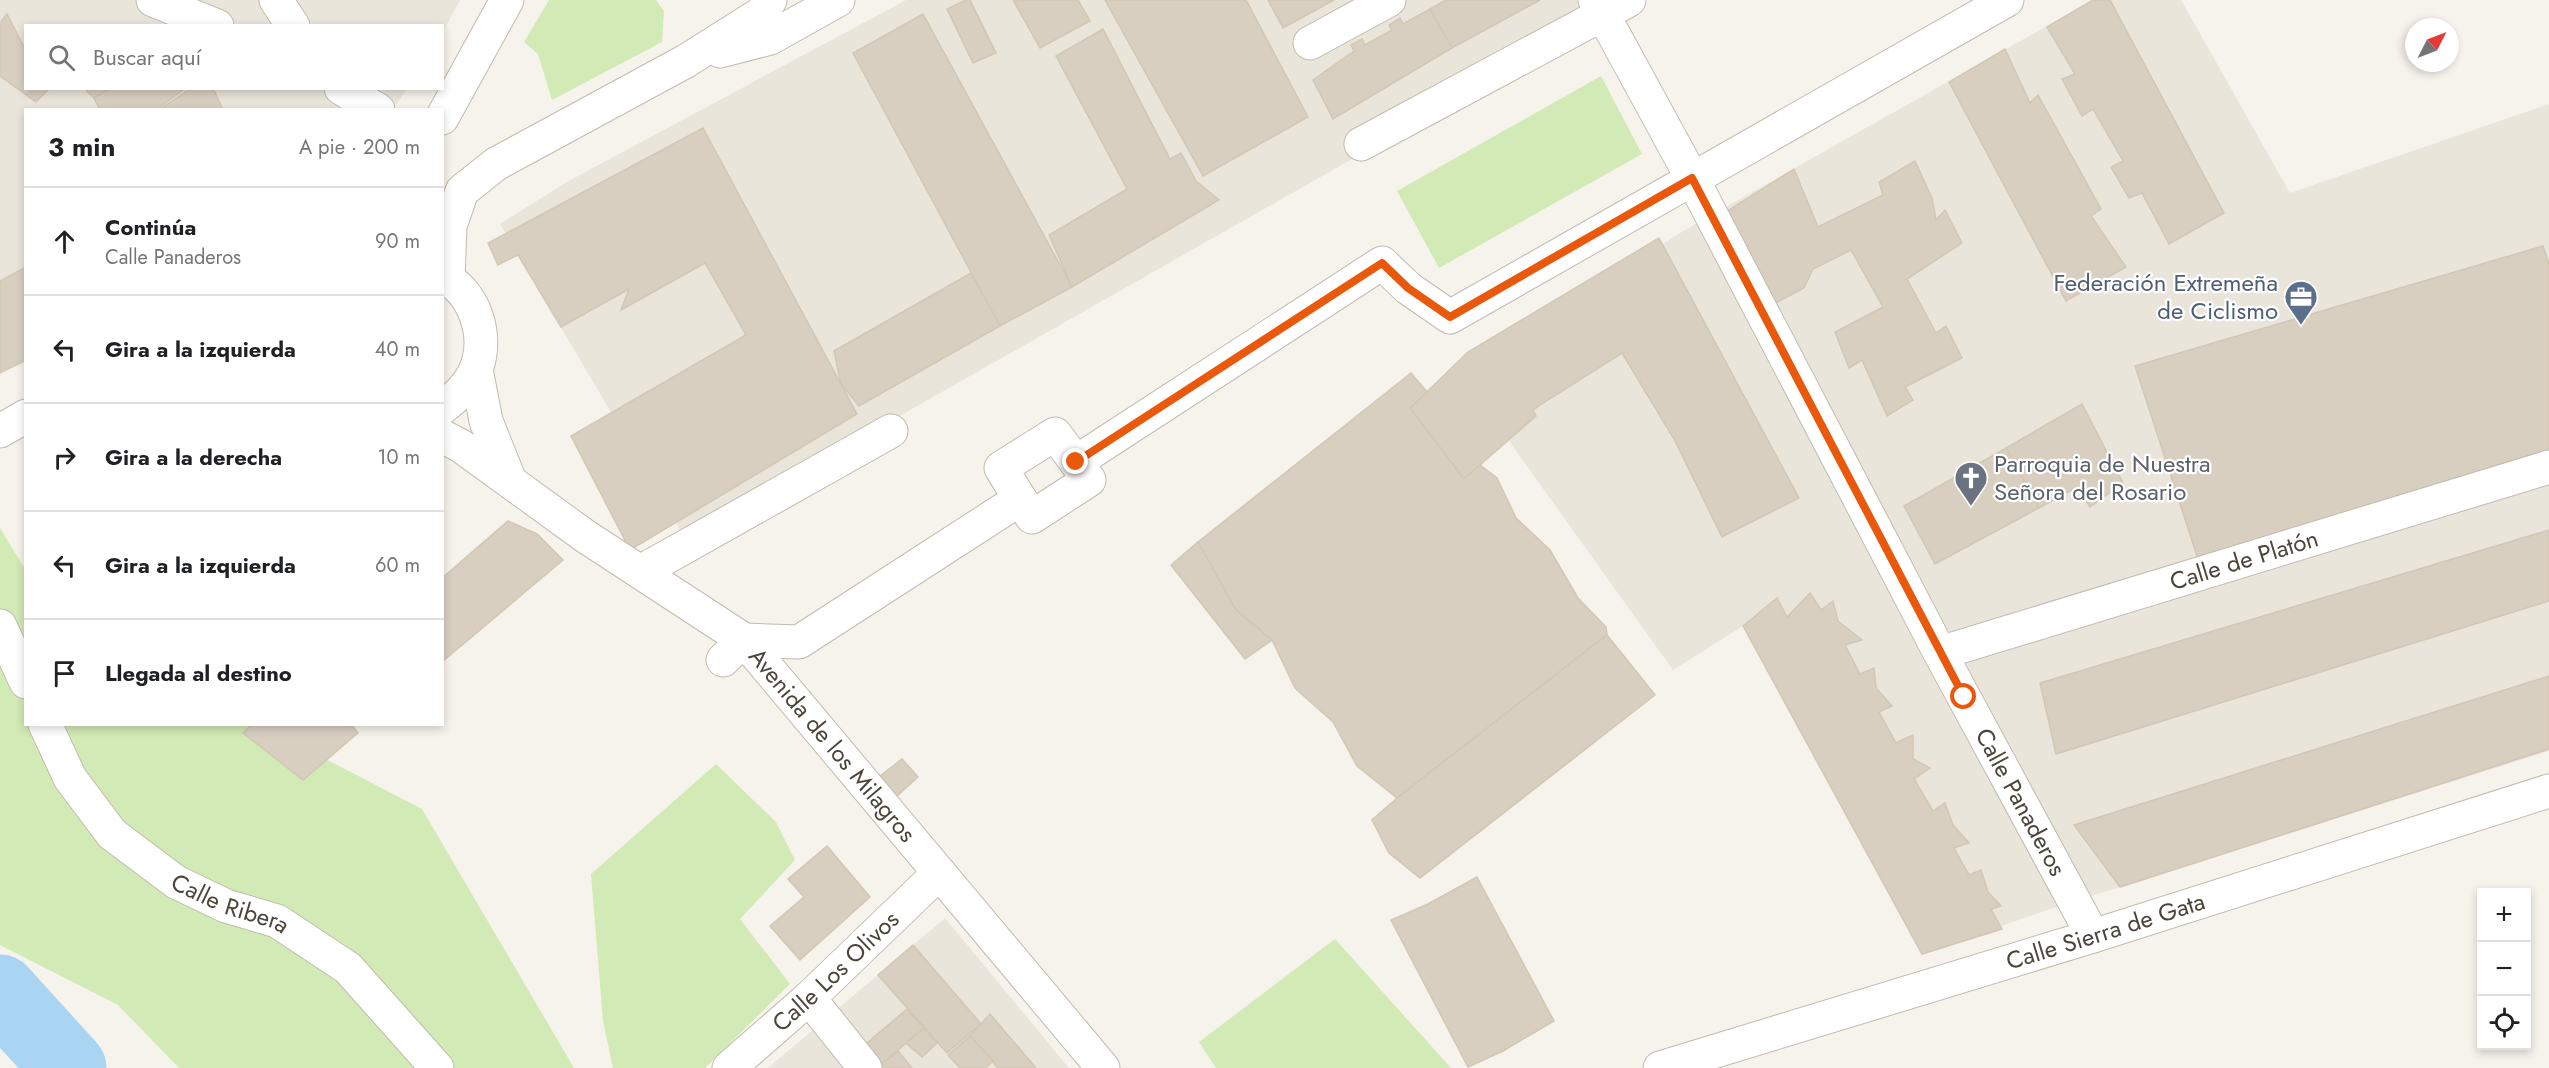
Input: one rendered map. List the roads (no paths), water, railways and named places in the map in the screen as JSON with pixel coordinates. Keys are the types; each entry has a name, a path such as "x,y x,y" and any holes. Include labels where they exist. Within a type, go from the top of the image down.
{"street":[{"path":"153,0 212,24"},
{"path":"276,0 292,24"},
{"path":"445,110 507,0"},
{"path":"444,406 468,384 476,369 480,349 477,319 463,293 445,278 450,226 462,191 496,164 686,61 762,13 770,0"},
{"path":"686,61 770,38 838,0"},
{"path":"1310,44 1389,0"},
{"path":"1076,462 1382,263 1408,288 1450,317 2007,0"},
{"path":"1360,144 1609,5"},
{"name":"Calle Panaderos","path":"1609,5 1692,178 1940,653 2093,936"},
{"path":"334,90 341,108"},
{"path":"344,90 375,108"},
{"path":"476,369 486,421 510,481"},
{"path":"0,431 24,417"},
{"path":"642,571 891,431"},
{"path":"1055,434 1089,480 1032,516 1020,499 1001,468 1055,434"},
{"name":"Avenida de los Milagros","path":"444,437 510,481 585,536 642,571 734,650 939,873 1103,1068"},
{"name":"Calle de Platón","path":"1940,653 2549,467"},
{"path":"734,650 799,642 1020,499"},
{"path":"0,626 24,678"},
{"name":"Calle Ribera","path":"46,726 70,778 112,834 176,882 226,906 277,921 348,968 437,1068"},
{"name":"Calle Sierra de Gata","path":"1660,1068 2093,936 2549,791"},
{"name":"Calle Los Olivos","path":"729,1068 808,998 939,873"},
{"path":"808,998 866,1068"}],"waterway":[{"path":"0,992 69,1068"}],"place":[{"name":"Federación Extremeña de Ciclismo","path":"2301,326"},
{"name":"Parroquia de Nuestra Señora del Rosario","path":"1971,507"}]}
